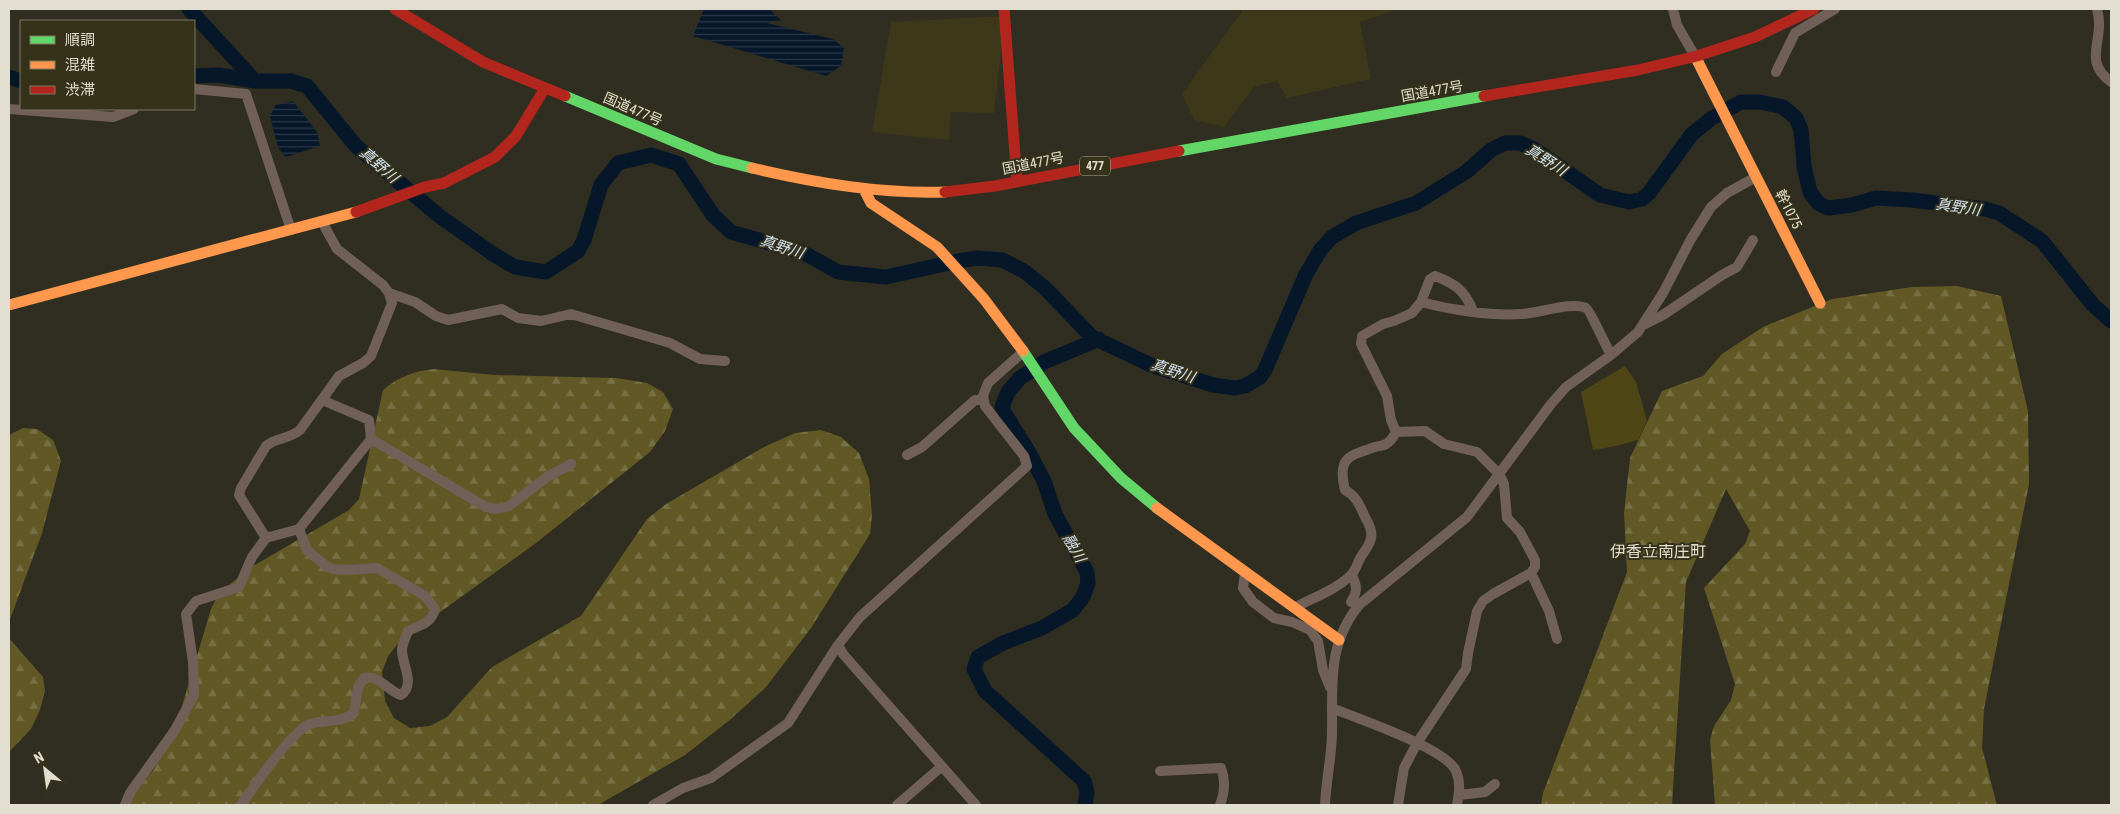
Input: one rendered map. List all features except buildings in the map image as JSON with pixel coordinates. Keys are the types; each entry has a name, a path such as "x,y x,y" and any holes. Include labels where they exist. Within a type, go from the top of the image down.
{"main road":[{"name":"国道477号","path":"395,9 483,62 716,159 790,177 864,189 906,193 947,192 1017,182 1574,80 1639,71 1696,58 1749,40 1814,9"},
{"path":"1004,9 1017,182"},
{"name":"幹1075","path":"1696,58 1820,303"},
{"path":"9,305 322,222 401,198 424,187 444,184 495,157 516,136 545,88"},
{"path":"864,189 871,203 936,247 984,299 1023,352 1074,428 1098,455 1143,498 1339,640"}],"street":[{"path":"1673,9 1673,16 1677,25 1696,58"},
{"path":"1776,72 1794,34 1835,9"},
{"path":"2097,9 2101,26 2095,62 2098,70 2111,82"},
{"path":"195,89 246,94 291,230"},
{"path":"22,110 113,117 131,110"},
{"path":"1325,805 1332,738 1331,688 1339,640 1351,615 1360,604 1467,517 1551,404 1566,387 1611,355 1638,332 1663,293 1691,239 1711,207 1727,192 1756,177"},
{"path":"266,538 239,495 241,488 266,446 272,441 288,438 296,433 339,376 363,363 371,356 392,303 389,293 383,286 337,249 322,222"},
{"path":"1642,326 1737,267 1753,240"},
{"path":"1396,432 1391,420 1387,396 1361,344 1362,336 1383,324 1412,313 1421,302 1430,279 1436,276 1460,289 1467,296 1473,311"},
{"path":"389,293 415,302 436,316 448,320 502,309 518,318 541,321 571,314 670,342 700,359 725,361"},
{"path":"1421,302 1473,311 1521,314 1575,306 1585,307 1590,312 1596,328 1611,355"},
{"path":"653,805 683,788 710,778 788,723 838,646 860,617 1027,466 1024,456 985,406 983,396 988,383 1023,352"},
{"path":"907,454 922,447 975,400 984,399"},
{"path":"125,805 130,793 175,730 194,695 193,662 186,614 196,601 239,587 252,557 266,538 299,529 372,439 369,420 322,400"},
{"path":"1294,608 1352,575 1363,554 1369,548 1372,535 1369,524 1354,496 1345,490 1342,478 1342,467 1345,460 1354,454 1385,445 1396,432 1425,431 1444,444 1476,452 1500,475 1504,484 1507,518 1520,532 1535,560 1535,567 1531,573 1483,602 1477,611 1466,669 1417,743 1404,768 1399,787 1398,805"},
{"path":"372,439 486,507 496,509 509,506 547,477 571,464"},
{"path":"241,805 265,770 298,732 308,724 337,721 347,718 354,713 358,687 364,678 375,677 394,692 401,695 406,691 408,684 402,650 403,642 408,631 424,625 433,617 435,609 425,596 377,568 333,570 326,566 307,550 299,529"},
{"path":"1245,573 1243,588 1253,602 1274,618 1292,622 1310,630 1318,640 1324,670 1331,688"},
{"path":"1531,573 1549,610 1557,639"},
{"path":"1351,602 1356,594 1357,587 1352,575"},
{"path":"838,646 941,767 976,805"},
{"path":"1332,708 1417,743 1448,760 1456,770 1460,783 1458,800 1485,792 1496,784"},
{"path":"897,805 941,767"},
{"path":"1160,772 1221,768 1225,786 1220,805"}],"shaded area":[{"path":"1241,9 1398,9 1360,22 1371,79 1287,98 1277,81 1254,87 1224,127 1194,120 1182,94 1242,11"},
{"path":"1005,16 994,113 951,112 949,140 872,132 891,22"},
{"path":"1625,366 1636,382 1647,421 1638,440 1593,450 1581,392"}],"green space":[{"path":"1957,286 2001,296 2028,411 2029,484 1984,709 1982,748 1997,805 1715,805 1710,740 1714,726 1731,700 1735,684 1704,588 1745,544 1750,531 1726,489 1686,582 1672,805 1541,805 1543,793 1627,572 1624,513 1630,458 1662,391 1703,376 1722,354 1763,327 1832,299 1912,287"},
{"path":"434,369 494,375 616,378 647,383 663,392 673,409 665,431 650,452 536,543 400,641 388,656 382,672 385,701 394,718 410,728 430,726 447,717 492,667 581,616 647,519 666,504 764,447 795,433 821,430 841,437 859,453 869,479 872,515 870,534 811,628 766,687 731,719 685,755 598,805 126,805 154,769 176,726 211,609 219,593 253,566 349,510 359,499 383,390 407,375"},
{"path":"23,428 37,429 53,440 61,461 42,533 9,622 9,435"},
{"path":"9,638 43,677 45,691 40,710 31,729 9,752"}],"water":[{"path":"704,9 769,9 781,20 767,23 833,39 844,48 841,66 826,76 693,36"},
{"path":"293,101 317,132 320,146 286,157 278,148 270,116 276,105"}],"waterway":[{"name":"真野川","path":"189,9 255,81"},
{"name":"真野川","path":"195,76 219,75 255,81 291,81 307,86 356,146 438,215 493,254 515,267 546,272 578,251 584,240 601,185 618,163 651,155 679,164 713,215 731,232 804,253 838,272 886,277 963,260 978,258 1002,260 1024,271 1045,288 1092,337 1151,365 1213,385 1235,388 1245,386 1260,377 1265,370 1306,274 1321,249 1332,237 1356,223 1416,203 1466,172 1491,150 1505,143 1520,143 1534,149 1600,195 1629,202 1642,199 1649,193 1692,134 1712,118 1741,102 1760,102 1783,107 1796,118 1801,130 1804,166 1810,192 1818,203 1828,208 1852,205 1876,198 1912,200 1985,209 1999,213 2042,241 2093,305 2111,321"},
{"path":"9,77 20,81"},
{"name":"融川","path":"1085,805 1087,792 1084,781 985,691 974,669 978,657 1003,643 1042,628 1073,610 1083,597 1088,583 1087,572 1055,514 1044,481 1002,407 1008,392 1020,378 1044,362 1099,339"}],"traffic: fast":[{"path":"565,96 716,159 752,168"},
{"path":"1179,151 1484,96"},
{"path":"1023,351 1074,428 1121,478 1157,508"}],"traffic: slow":[{"path":"1696,58 1820,303"},
{"path":"752,168 800,178 872,189 945,192"},
{"path":"864,189 871,203 937,247 984,299 1023,351"},
{"path":"9,305 356,212"},
{"path":"1157,508 1339,640"}],"traffic: jam":[{"path":"395,9 483,62 565,96"},
{"path":"1004,9 1017,182"},
{"path":"1484,96 1638,70 1697,56 1755,37 1814,9"},
{"path":"356,212 425,187 444,183 495,157 516,136 545,88"},
{"path":"945,192 995,186 1179,151"}],"district":[{"name":"伊香立南庄町","path":"1658,551"}]}
